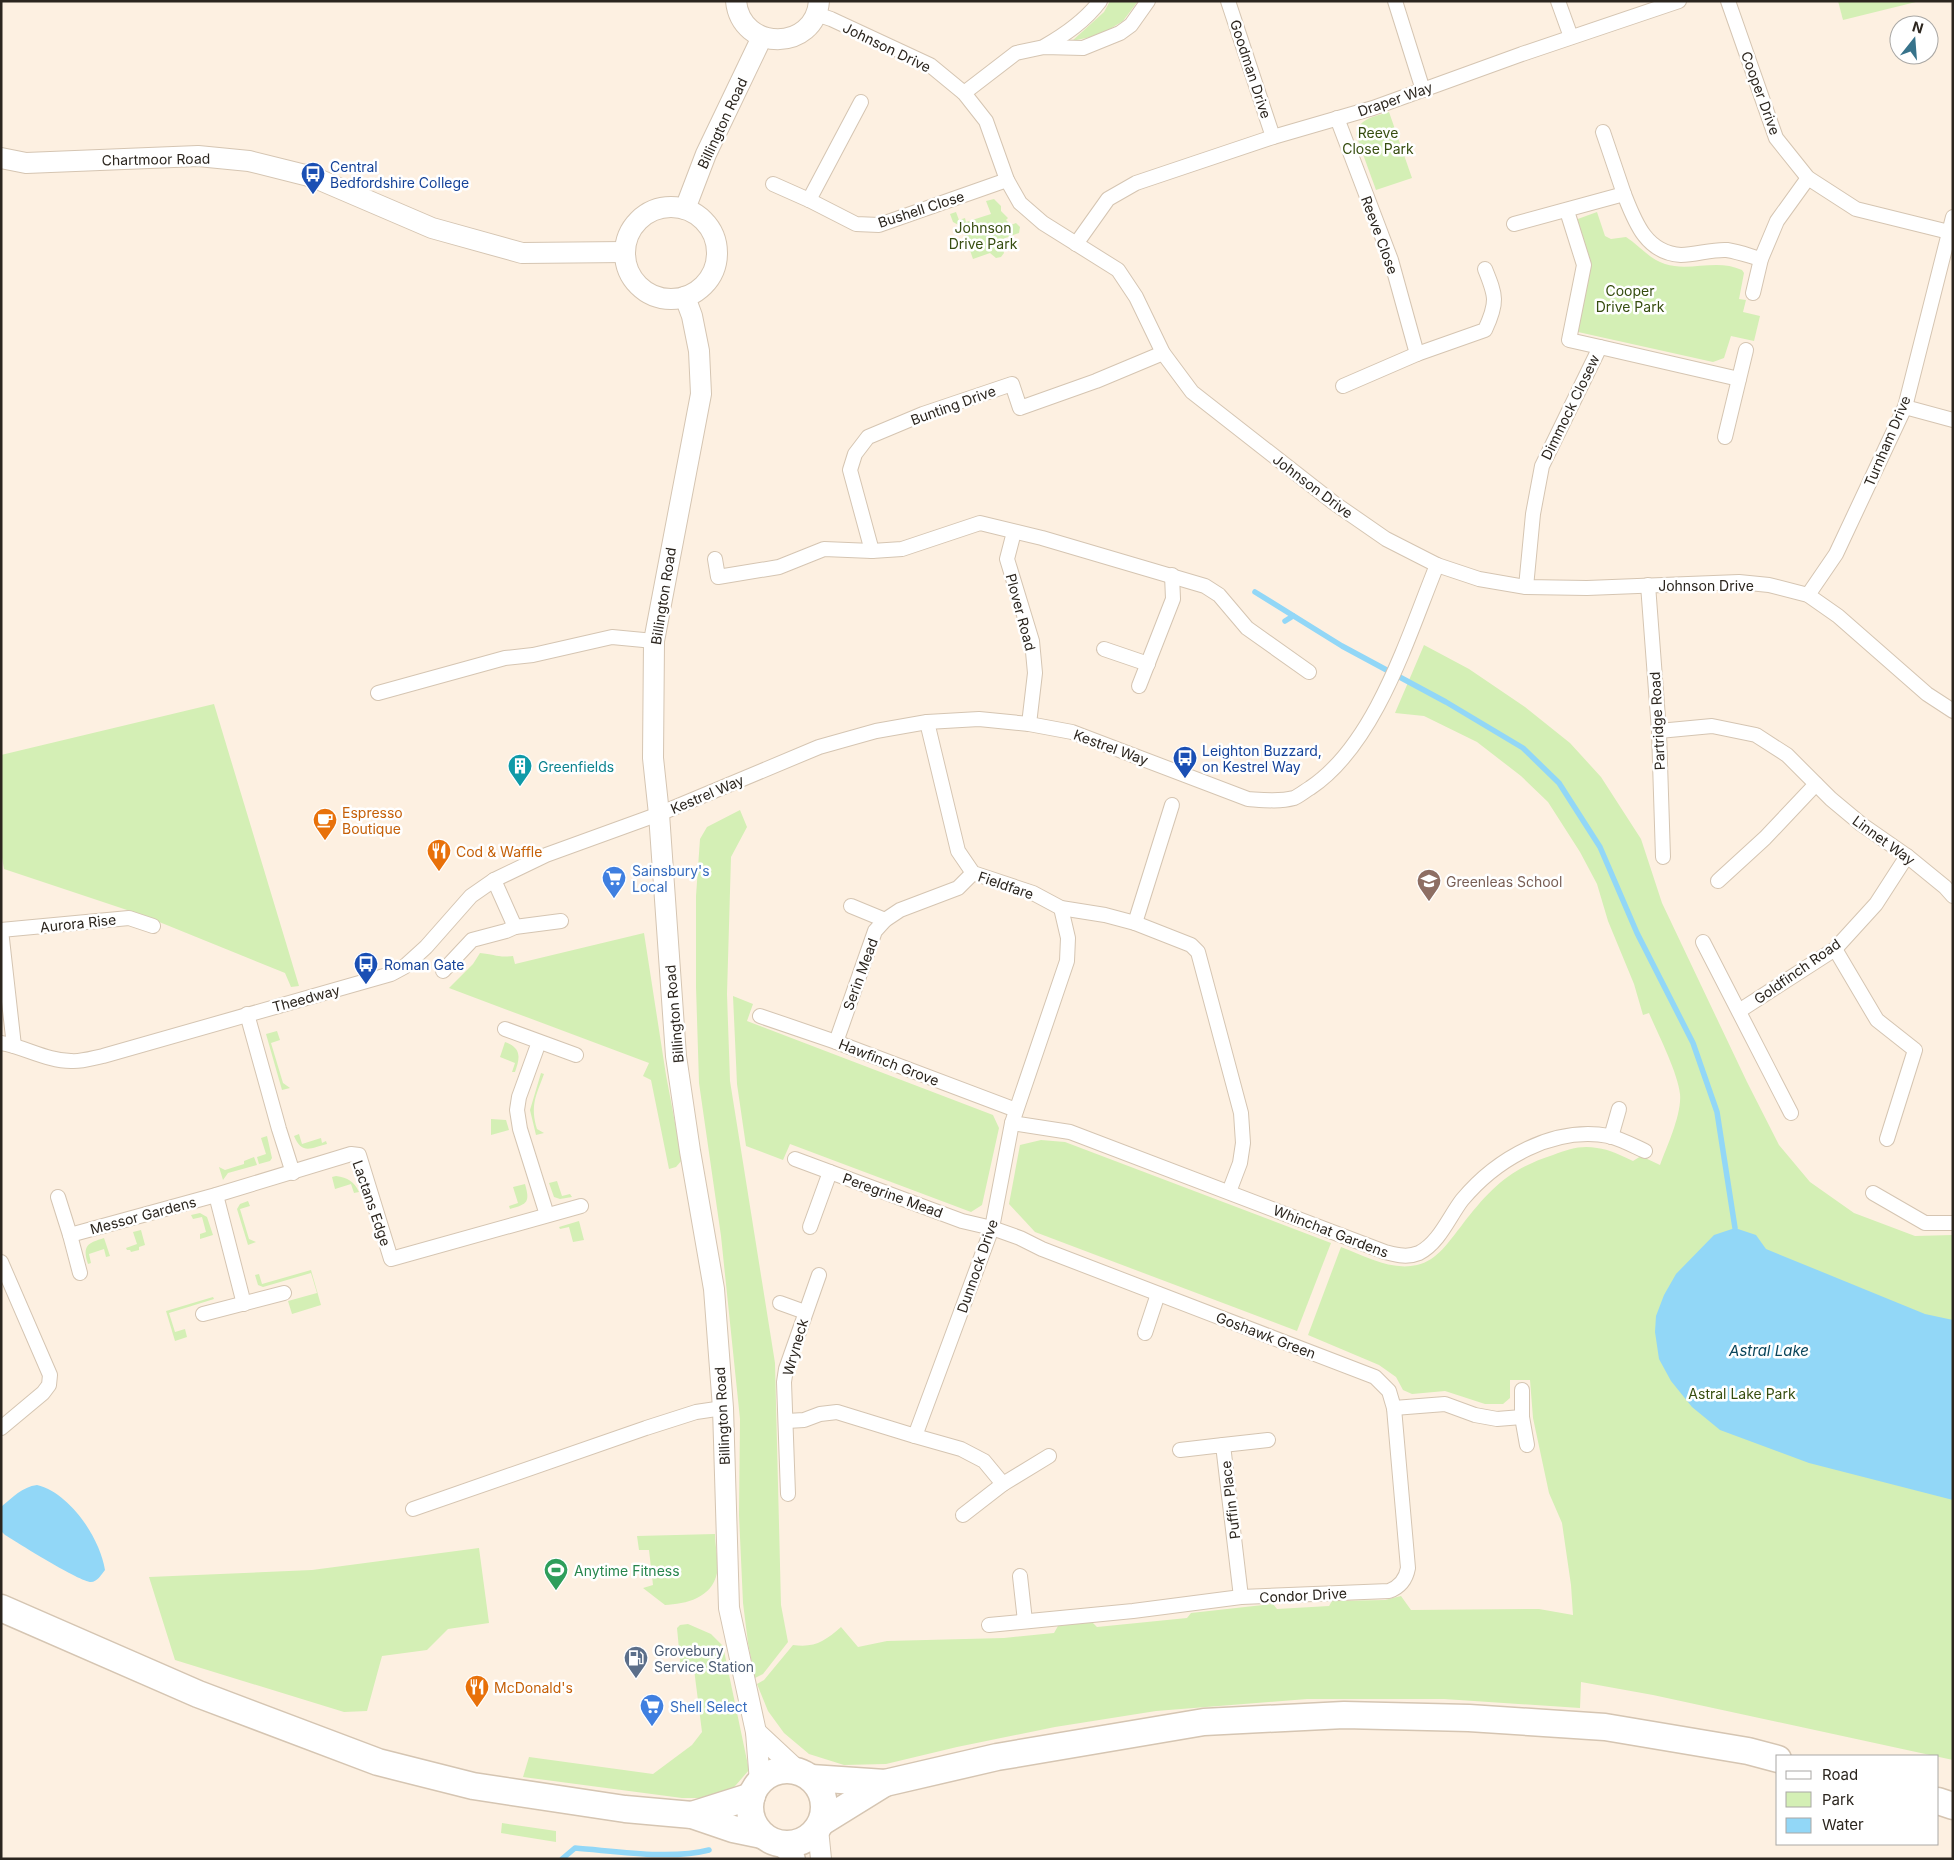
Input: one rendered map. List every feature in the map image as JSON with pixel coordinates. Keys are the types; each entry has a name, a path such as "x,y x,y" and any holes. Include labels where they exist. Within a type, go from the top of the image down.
{"highway":[{"path":"1,1608 198,1694 378,1762 473,1786 625,1809 692,1814 779,1846 802,1842 811,1836 820,1825 885,1783"},
{"path":"779,1846 755,1826 751,1817 750,1806 756,1789 768,1775 778,1771 788,1770 805,1775 885,1783 997,1757 1204,1722 1344,1715 1469,1718 1605,1728 1748,1751 1776,1758"},
{"path":"805,1775 819,1787 824,1798 825,1810 820,1825"},
{"path":"692,1814 756,1789"},
{"path":"1939,1802 1953,1806"}],"street":[{"path":"736,1 742,20 750,30 762,37 774,40 787,39 804,29 817,8"},
{"path":"1044,47 1085,19 1100,1"},
{"path":"964,93 1016,53 1044,47 1083,48 1120,33 1131,25 1148,1"},
{"name":"Goodman Drive","path":"1228,1 1273,137"},
{"path":"1395,1 1423,90"},
{"path":"1558,1 1571,37"},
{"name":"Draper Way","path":"1076,244 1108,199 1129,187 1273,137 1373,108 1571,37 1679,1"},
{"name":"Cooper Drive","path":"1728,1 1776,138 1808,178 1856,209 1949,232"},
{"name":"Johnson Drive","path":"817,8 930,65 964,93 986,121 1007,180 1020,203 1043,223 1118,270 1136,297 1163,353 1192,392 1234,426 1386,539 1437,565 1480,579 1526,587 1587,588 1739,582 1769,585 1808,595 1838,616 1927,694 1953,711"},
{"name":"Billington Road","path":"685,209 706,154 762,37"},
{"path":"809,200 860,102"},
{"name":"Reeve Close","path":"1337,118 1391,260 1417,354"},
{"path":"1604,132 1624,194 1638,228 1652,244 1664,252 1681,255 1726,250 1762,259"},
{"name":"Chartmoor Road","path":"1,158 26,163 198,156 249,161 313,177 432,228 522,253 625,252"},
{"path":"1753,293 1762,259 1777,221 1808,178"},
{"name":"Bushell Close","path":"773,184 856,224 879,225 1007,180"},
{"path":"1514,224 1624,194"},
{"path":"669,207 685,209 698,216 709,226 716,241 718,254 715,268 708,281 698,291 685,297 666,300 648,294 633,282 625,252 629,232 639,219 653,210 669,207"},
{"name":"Dimmock Closew","path":"1567,211 1584,265 1569,340 1739,379"},
{"name":"Turnham Drive","path":"1808,595 1836,554 1905,407 1953,217"},
{"path":"1343,386 1417,354 1485,330 1494,312 1494,291 1485,269"},
{"name":"Billington Road","path":"685,297 692,316 699,351 701,394 654,641 653,758 659,814 676,1056 691,1158 714,1289 723,1408 730,1608 756,1732 756,1789"},
{"name":"Dimmock Closew","path":"1526,587 1533,514 1542,466 1600,347"},
{"path":"1725,437 1746,350"},
{"name":"Bunting Drive","path":"872,551 850,470 855,454 868,437 923,414 1012,384 1020,408 1096,381 1163,353"},
{"path":"1905,407 1953,420"},
{"path":"715,559 718,577 779,567 824,549 872,551 902,549 980,523 1172,575 1205,586 1219,595 1246,628 1309,672"},
{"name":"Plover Road","path":"1014,532 1007,559 1032,641 1035,672 1029,724"},
{"name":"Kestrel Way","path":"659,814 819,747 876,731 926,722 978,719 1029,724 1072,732 1248,799 1273,801 1295,798 1324,778 1344,757 1384,696 1437,565"},
{"path":"1140,686 1173,599 1172,575"},
{"name":"Partridge Road","path":"1648,585 1659,731 1663,856"},
{"path":"378,693 505,658 533,655 612,637 654,641"},
{"path":"1104,649 1148,664"},
{"name":"Fieldfare","path":"926,722 958,851 973,873 1033,893 1062,908 1088,910 1135,923 1191,945 1198,952 1242,1113 1243,1143 1240,1163 1230,1192"},
{"name":"Linnet Way","path":"1659,731 1712,726 1756,734 1787,755 1831,799 1861,824 1907,856 1945,887 1953,896"},
{"path":"1718,881 1766,838 1816,784"},
{"path":"1135,923 1172,805"},
{"name":"Theedway","path":"8,1045 44,1057 72,1062 103,1056 391,974 404,967 426,947 471,896 494,880 546,855 659,814"},
{"name":"Goldfinch Road","path":"1739,1012 1835,948 1876,904 1907,856"},
{"name":"Serin Mead","path":"836,1042 875,931 885,920 900,910 958,888 973,873"},
{"path":"494,880 514,927"},
{"path":"851,906 885,920"},
{"name":"Dunnock Drive","path":"915,1436 992,1228 1014,1116 1067,961 1068,938 1062,908"},
{"name":"Aurora Rise","path":"8,1045 1,930 129,918 153,926"},
{"path":"443,971 472,940 514,927 562,921"},
{"name":"Goldfinch Road","path":"1703,942 1791,1113"},
{"path":"1835,948 1877,1020 1915,1050 1887,1139"},
{"path":"247,1014 293,1173"},
{"name":"Hawfinch Grove","path":"760,1016 836,1042 1014,1116"},
{"path":"505,1030 576,1055"},
{"path":"540,1042 519,1097 517,1110 520,1129 547,1215"},
{"path":"1611,1136 1619,1109"},
{"name":"Whinchat Gardens","path":"1014,1116 1070,1132 1385,1252 1410,1256 1420,1252 1435,1239 1463,1200 1491,1172 1508,1159 1552,1139 1579,1133 1611,1136 1645,1151"},
{"name":"Lactans Edge","path":"293,1173 351,1154 359,1155 391,1259 581,1206"},
{"name":"Peregrine Mead","path":"795,1159 962,1221 992,1228"},
{"path":"810,1227 830,1172"},
{"name":"Messor Gardens","path":"70,1235 293,1173"},
{"path":"1873,1193 1925,1223 1953,1223"},
{"path":"216,1195 244,1304"},
{"path":"58,1197 80,1273"},
{"name":"Goshawk Green","path":"992,1228 1375,1377"},
{"path":"1,1262 50,1375 49,1385 43,1393 1,1428"},
{"name":"Wryneck","path":"788,1494 787,1421 784,1382 786,1369 819,1276"},
{"path":"203,1314 284,1293"},
{"path":"1145,1333 1158,1294"},
{"path":"780,1303 805,1312"},
{"name":"Condor Drive","path":"989,1625 1241,1597 1389,1591 1395,1588 1404,1580 1408,1568 1394,1408 1389,1391 1375,1377"},
{"path":"1522,1390 1522,1417 1527,1445"},
{"path":"1394,1408 1445,1404 1475,1415 1497,1419 1522,1417"},
{"path":"413,1509 646,1428 696,1412 723,1408"},
{"path":"787,1421 804,1420 820,1414 837,1412 961,1449 984,1460 1003,1484"},
{"path":"1223,1445 1268,1440"},
{"name":"Puffin Place","path":"1180,1450 1223,1445 1241,1597"},
{"path":"963,1515 1003,1484 1049,1456"},
{"path":"1020,1576 1025,1621"},
{"path":"756,1732 805,1775"},
{"path":"820,1825 820,1859"}],"green space":[{"path":"1110,1 1138,1 1123,21 1100,35 1072,41 1104,12"},
{"path":"1838,1 1920,1 1843,20"},
{"name":"Reeve Close Park","path":"1389,112 1412,178 1376,190 1356,135 1363,122"},
{"name":"Johnson Drive Park","path":"994,199 1008,218 1006,220 1011,225 1016,223 1020,227 1019,233 1000,240 1004,253 1001,257 996,258 990,253 973,259 962,227 953,222 950,214 956,212 959,220 965,218 966,222 991,214 986,201"},
{"name":"Cooper Drive Park","path":"1597,212 1605,236 1611,239 1626,237 1659,262 1684,267 1723,265 1742,270 1744,273 1739,299 1746,300 1743,312 1760,316 1754,341 1731,336 1724,358 1713,362 1578,332 1587,274 1575,220"},
{"name":"Astral Lake Park","path":"1424,645 1469,669 1525,707 1570,743 1601,777 1641,839 1662,903 1779,1145 1810,1182 1854,1213 1915,1236 1953,1235 1953,1760 1939,1757 1939,1755 1930,1755 1653,1695 1581,1682 1580,1708 1444,1699 1307,1699 1156,1711 1055,1727 886,1764 844,1765 809,1754 784,1733 768,1711 757,1684 764,1680 793,1645 814,1644 830,1636 841,1627 858,1647 887,1641 1004,1638 1054,1633 1058,1626 1092,1622 1097,1627 1187,1618 1191,1613 1273,1604 1277,1609 1329,1606 1332,1601 1385,1600 1401,1596 1411,1610 1539,1609 1573,1615 1571,1585 1562,1523 1549,1493 1533,1418 1530,1380 1510,1380 1510,1398 1503,1404 1485,1404 1445,1391 1412,1394 1403,1390 1396,1377 1379,1365 1308,1335 1341,1247 1369,1258 1398,1266 1424,1263 1437,1255 1491,1191 1512,1174 1524,1167 1570,1149 1591,1147 1615,1153 1633,1161 1641,1156 1660,1165 1679,1111 1680,1094 1676,1075 1649,1013 1643,1015 1634,984 1608,921 1597,884 1580,852 1548,802 1521,776 1477,742 1424,716 1395,713"},
{"path":"214,704 299,986 291,987 285,973 142,915 4,869 1,852 1,755"},
{"path":"740,810 747,827 731,857 727,994 730,1081 775,1363 781,1605 788,1642 763,1674 755,1678 743,1603 739,1515 740,1419 721,1236 699,1083 696,987 696,896 700,839 707,827"},
{"path":"644,933 666,1075 682,1160 676,1167 669,1169 651,1080 643,1076 649,1063 449,988 473,964 480,953 513,956 515,964"},
{"path":"733,996 753,1004 747,1021 993,1115 999,1128 982,1205 971,1212 790,1144 783,1160 746,1146 737,1084"},
{"path":"277,1031 280,1040 271,1043 283,1083 290,1088 282,1090 266,1034"},
{"path":"505,1042 511,1044 517,1050 519,1058 515,1072 512,1072 515,1063 500,1057"},
{"path":"541,1073 544,1074 535,1101 534,1113 537,1129 544,1133 536,1135 530,1110"},
{"path":"491,1119 506,1120 509,1130 491,1135"},
{"path":"299,1134 302,1144 321,1138 322,1143 326,1141 327,1144 308,1149 304,1148 300,1146 294,1136"},
{"path":"267,1136 272,1158 270,1161 259,1164 257,1157 266,1154 261,1138"},
{"path":"1041,1140 1065,1142 1331,1243 1297,1331 1035,1232 1009,1204 1020,1145"},
{"path":"254,1157 257,1165 228,1173 223,1180 219,1167 225,1170 244,1164 244,1161"},
{"path":"336,1176 350,1181 359,1192 354,1193 351,1184 335,1189 332,1177"},
{"path":"557,1181 562,1196 570,1194 572,1197 560,1199 554,1197 549,1183"},
{"path":"525,1184 526,1201 521,1206 510,1209 509,1206 518,1203 513,1187"},
{"path":"248,1201 250,1206 240,1209 249,1239 256,1242 248,1245 237,1209 240,1204"},
{"path":"200,1213 207,1217 213,1235 200,1239 200,1234 206,1232 202,1217 193,1219 191,1215"},
{"path":"579,1221 584,1240 573,1242 569,1227 560,1229 559,1227"},
{"path":"141,1230 145,1245 139,1247 139,1250 131,1252 127,1250 126,1248 137,1244 133,1232"},
{"path":"104,1238 110,1256 106,1257 104,1249 89,1254 91,1263 88,1264 86,1249 90,1243"},
{"path":"311,1270 321,1305 292,1314 288,1301 317,1293 311,1273 263,1287 258,1285 255,1275 259,1274 262,1284"},
{"path":"213,1297 214,1299 169,1313 175,1332 185,1329 187,1337 175,1341 166,1311"},
{"path":"715,1534 717,1573 714,1582 704,1594 689,1601 665,1605 643,1588 653,1585 649,1550 639,1550 637,1536"},
{"path":"479,1548 489,1623 448,1629 427,1650 382,1656 367,1711 344,1712 175,1660 149,1577 312,1570"},
{"path":"688,1624 711,1634 723,1646 749,1770 729,1793 718,1798 682,1798 523,1777 529,1757 653,1774 692,1745 702,1732 694,1669 681,1670 677,1628 680,1625"},
{"path":"502,1823 556,1831 556,1842 501,1833"}],"water":[{"name":"Astral Lake","path":"1735,1228 1756,1235 1766,1249 1925,1314 1953,1320 1953,1500 1809,1463 1720,1430 1692,1407 1671,1381 1659,1359 1655,1332 1656,1316 1664,1295 1676,1274 1714,1235"},
{"path":"37,1485 61,1497 72,1507 90,1531 102,1557 105,1570 95,1581 85,1580 62,1569 1,1531 1,1507 22,1490"}],"waterway":[{"path":"1255,592 1342,646 1446,702 1523,748 1559,783 1600,847 1637,933 1693,1043 1717,1112 1735,1228"},
{"path":"1285,621 1293,616"},
{"path":"562,1859 575,1848 660,1855 709,1850"}],"place":[{"name":"Central Bedfordshire College","path":"313,195"},
{"name":"Leighton Buzzard, on Kestrel Way","path":"1185,779"},
{"name":"Greenfields","path":"520,787"},
{"name":"Espresso Boutique","path":"325,841"},
{"name":"Cod & Waffle","path":"439,872"},
{"name":"Sainsbury's Local","path":"614,899"},
{"name":"Greenleas School","path":"1429,902"},
{"name":"Roman Gate","path":"366,985"},
{"name":"Anytime Fitness","path":"556,1591"},
{"name":"Grovebury Service Station","path":"636,1679"},
{"name":"McDonald's","path":"477,1708"},
{"name":"Shell Select","path":"652,1727"}]}
